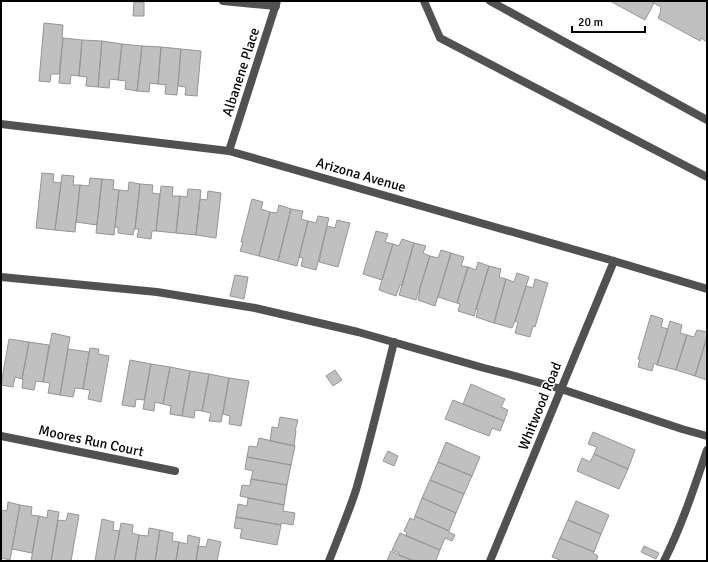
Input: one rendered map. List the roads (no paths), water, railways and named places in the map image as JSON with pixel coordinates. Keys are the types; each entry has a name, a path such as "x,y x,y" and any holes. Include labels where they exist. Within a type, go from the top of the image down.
{"street":[{"path":"223,1 277,3"},
{"path":"424,1 440,38 707,177"},
{"path":"490,1 707,120"},
{"name":"Albanene Place","path":"229,151 277,3"},
{"name":"Arizona Avenue","path":"1,124 229,151 707,289"},
{"name":"Whitwood Road","path":"490,561 614,261"},
{"path":"1,276 157,292 255,308 358,332 561,389 707,436"},
{"path":"328,561 339,536 355,491 369,444 394,342"},
{"name":"Moores Run Court","path":"1,436 175,471"},
{"path":"664,561 691,497 707,450"}]}
